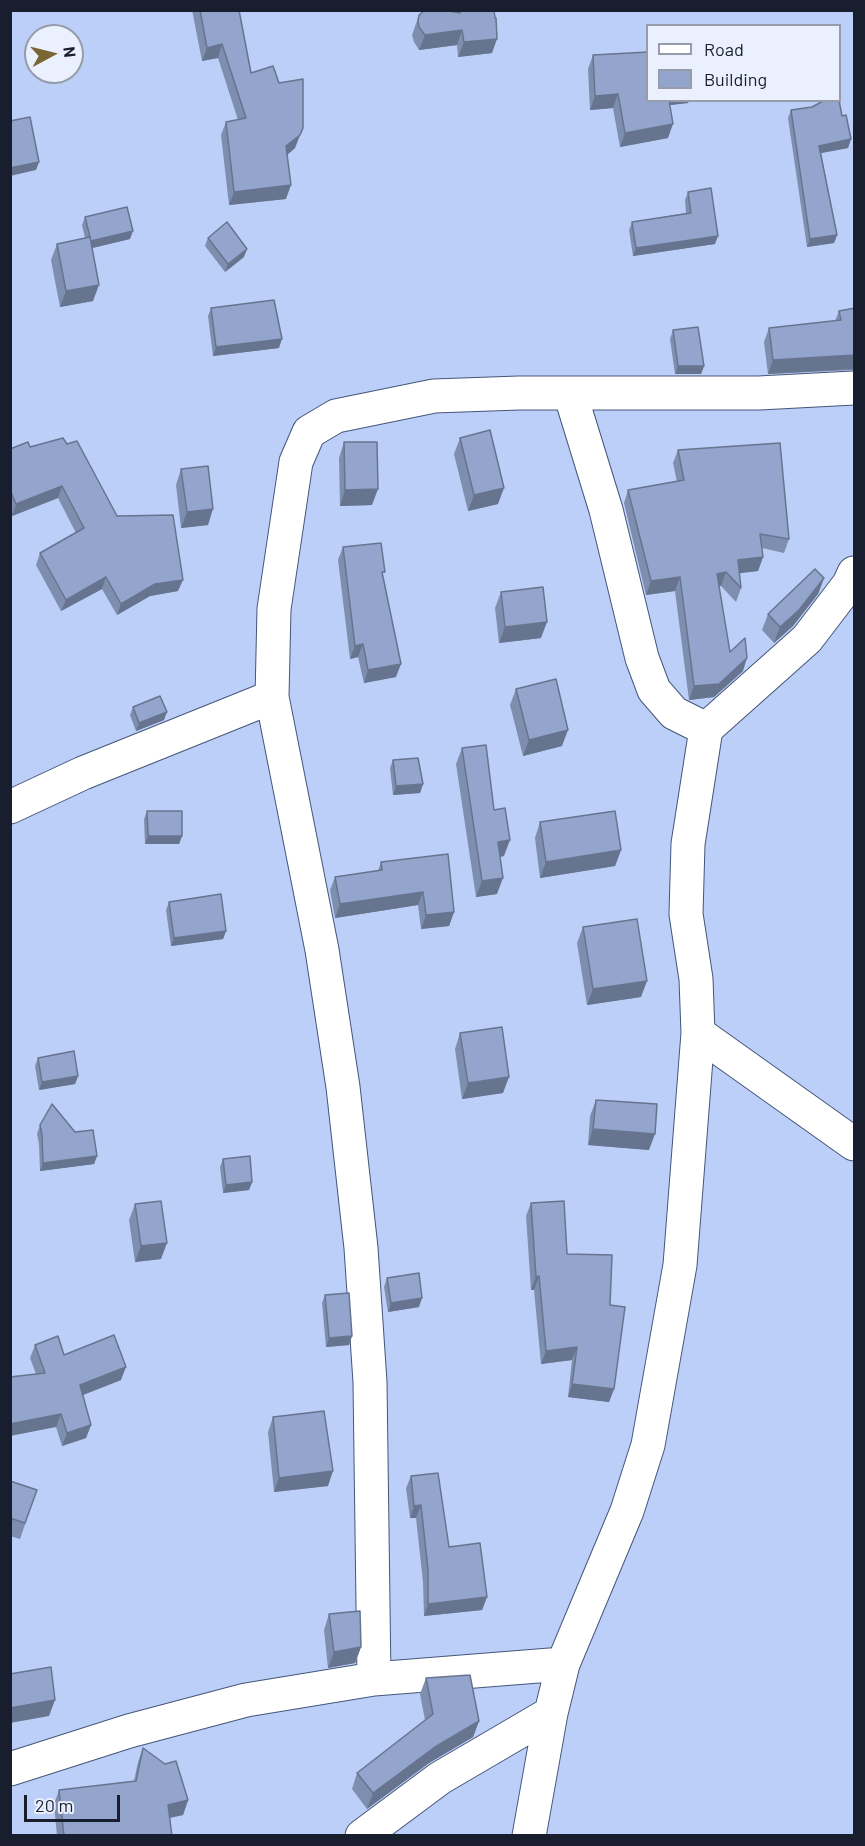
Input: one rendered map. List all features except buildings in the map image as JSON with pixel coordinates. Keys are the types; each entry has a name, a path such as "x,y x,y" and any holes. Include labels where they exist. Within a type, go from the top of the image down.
{"street":[{"path":"374,1679 370,1382 361,1248 343,1087 322,950 272,698 274,609 296,462 309,432 336,416 434,396 759,393 855,388"},
{"path":"570,393 606,510 642,658 654,690 674,713 706,729"},
{"path":"529,1836 551,1713 563,1664 627,1511 648,1445 680,1265 698,1033 696,979 686,914 688,844 706,729 807,639 855,573"},
{"path":"10,807 83,773 272,698"},
{"path":"698,1033 855,1144"},
{"path":"10,1769 129,1731 246,1700 374,1679 563,1664"},
{"path":"362,1836 440,1778 551,1713"}]}
